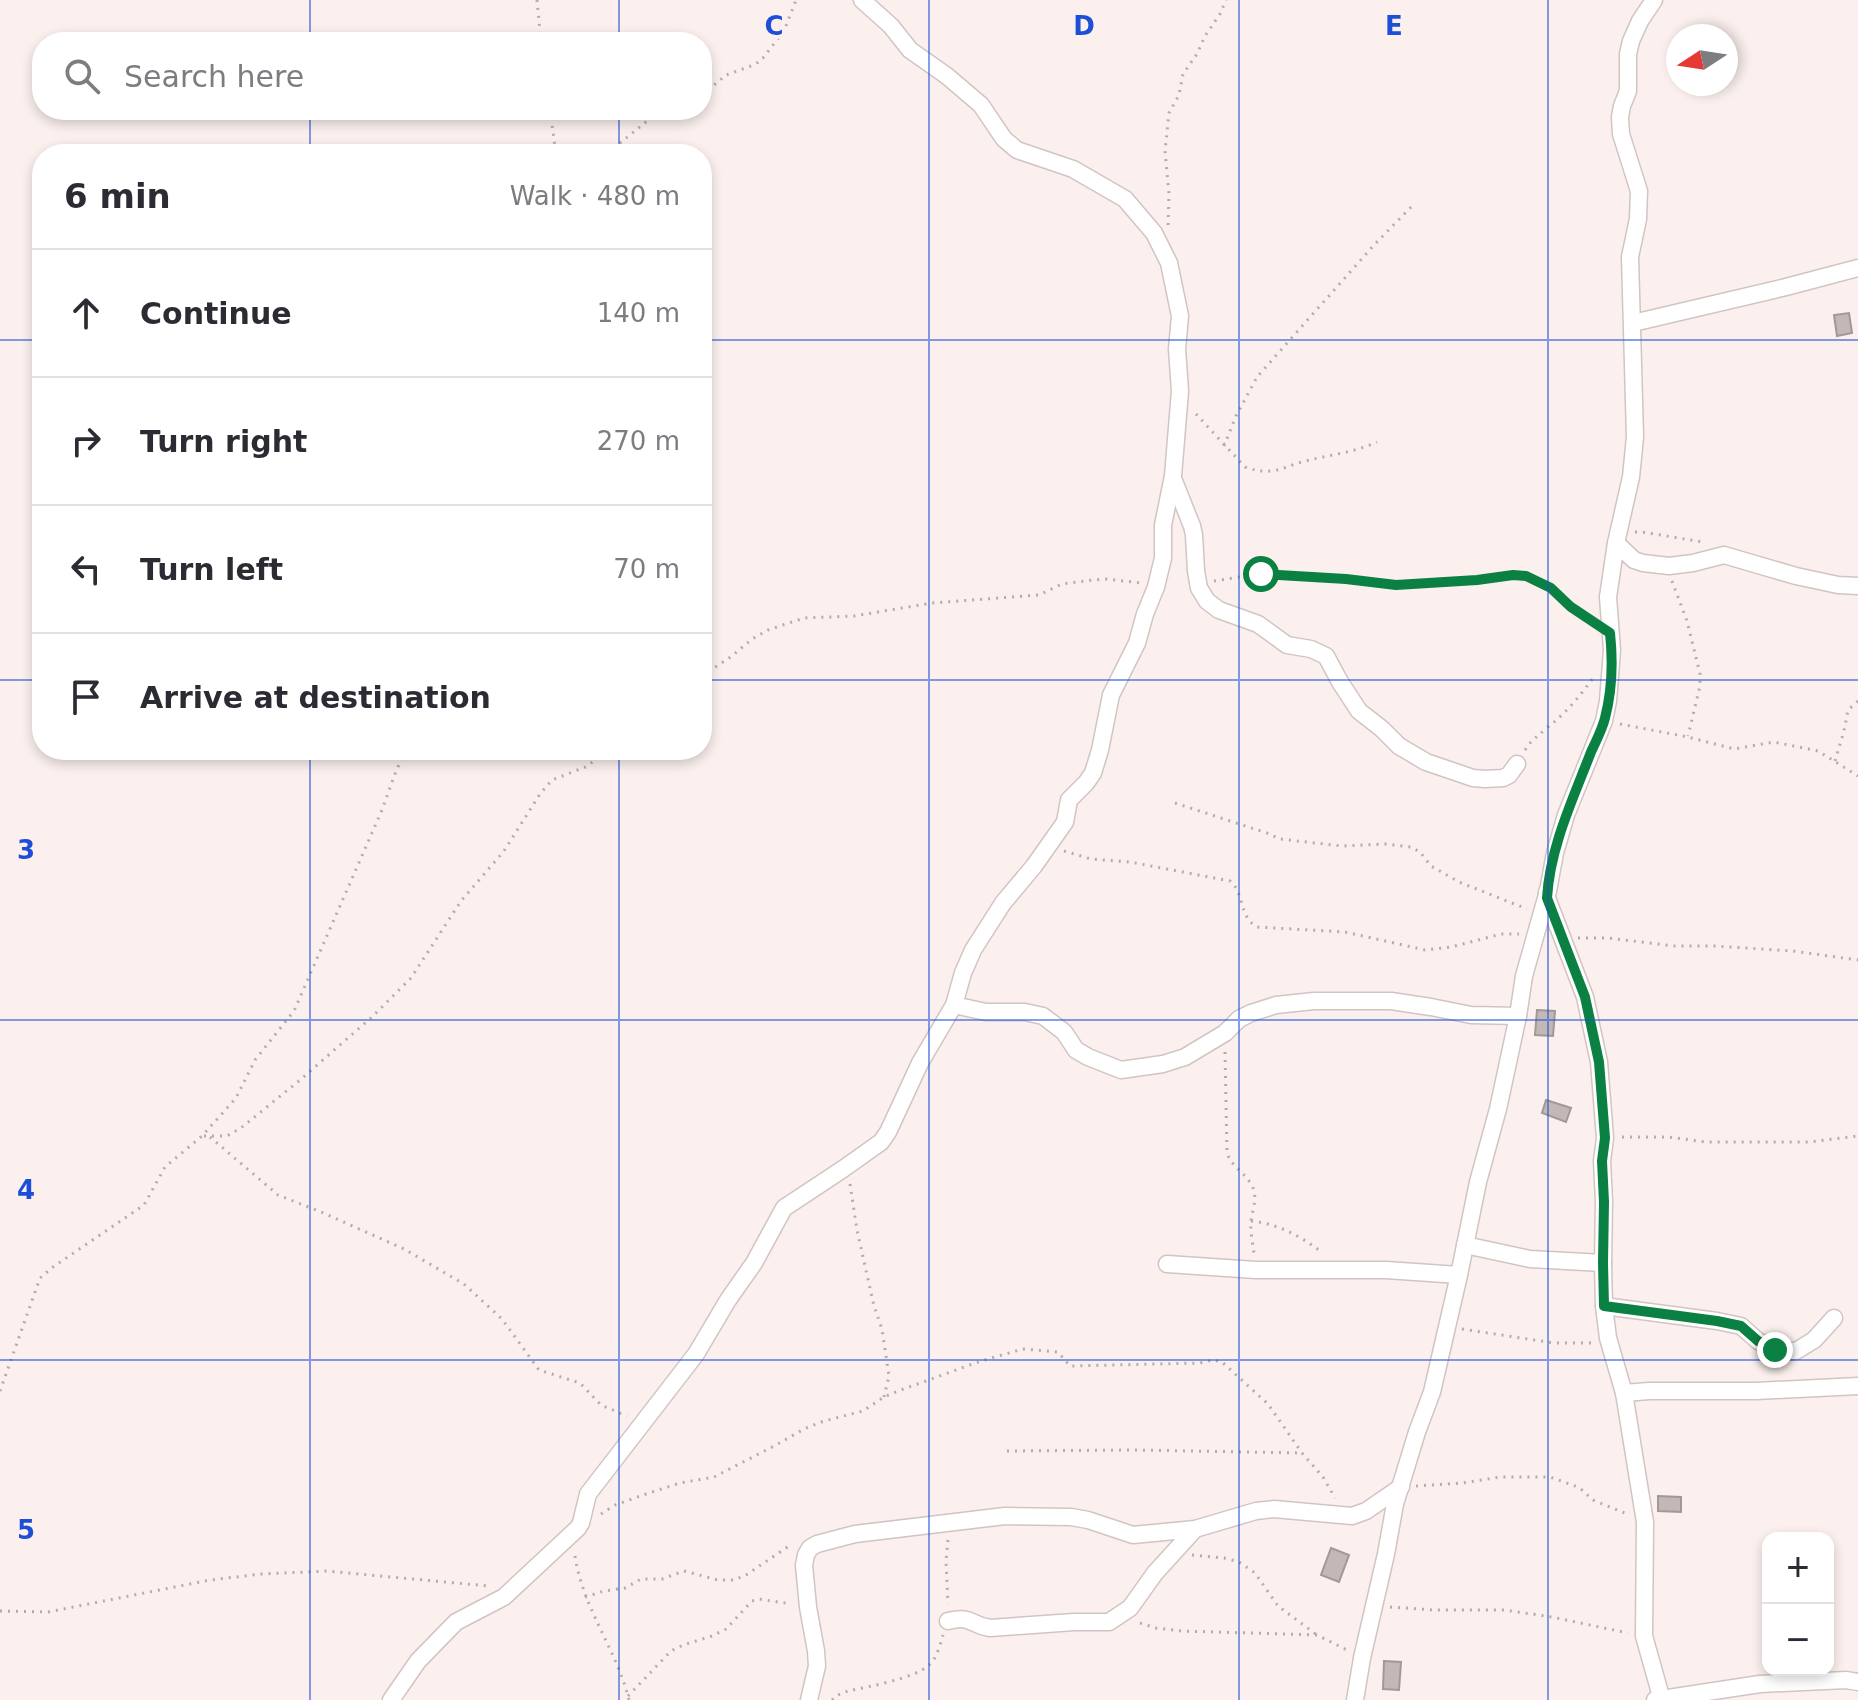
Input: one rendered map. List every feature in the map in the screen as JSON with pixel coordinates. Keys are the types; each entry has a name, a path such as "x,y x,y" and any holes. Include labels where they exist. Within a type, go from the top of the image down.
{"street":[{"path":"391,1700 418,1661 456,1622 504,1597 579,1526 588,1494 696,1354 754,1263 784,1208 881,1142 888,1132 920,1063 954,1005 973,950 1003,903 1053,841 1067,816 1069,800 1093,773 1111,695 1137,643 1156,587 1163,558 1163,520 1173,476 1180,391 1177,349 1180,316 1169,263 1154,233 1125,199 1073,169 1017,150 1004,139 981,105 910,50 891,26 862,0"},
{"path":"1654,0 1631,41 1628,91 1619,126 1639,191 1638,219 1630,257 1635,437 1631,477 1608,597 1611,673 1604,721 1566,815 1547,898 1585,997 1599,1062 1605,1138 1602,1161 1604,1306 1608,1338 1624,1393 1645,1522 1644,1636 1660,1700 1760,1684 1858,1682"},
{"path":"1633,323 1858,268"},
{"path":"1173,476 1192,526 1196,571 1207,601 1219,610 1258,624 1287,645 1311,649 1326,656 1359,711 1399,746 1426,762 1485,779 1509,775 1517,764"},
{"path":"1618,538 1634,560 1669,566 1724,555 1796,576 1858,586"},
{"path":"1355,1700 1395,1504 1432,1392 1478,1182 1498,1109 1524,976 1548,891"},
{"path":"954,1005 986,1012 1025,1012 1043,1016 1064,1032 1076,1050 1121,1070 1163,1064 1185,1057 1225,1033 1239,1019 1276,1005 1314,1001 1391,1001 1471,1015 1518,1016"},
{"path":"1465,1245 1530,1259 1603,1263"},
{"path":"1167,1264 1256,1270 1386,1270 1459,1275"},
{"path":"1604,1306 1741,1326 1758,1341 1775,1350 1788,1351 1796,1351 1814,1340 1834,1318"},
{"path":"1624,1393 1858,1386"},
{"path":"809,1700 817,1666 804,1565 810,1548 817,1544 855,1534 1005,1516 1071,1517 1133,1535 1195,1529 1256,1511 1274,1509 1352,1516 1366,1511 1401,1487"},
{"path":"948,1621 966,1618 990,1628 1104,1623 1116,1619 1130,1608 1195,1529"}],"path":[{"path":"537,0 540,32"},
{"path":"712,87 726,75 756,64 763,58 784,31 796,0"},
{"path":"1168,224 1165,151 1169,113 1179,95 1183,74 1226,0"},
{"path":"551,120 555,144"},
{"path":"618,144 648,120"},
{"path":"1224,446 1257,377 1414,204"},
{"path":"1180,391 1224,446 1245,467 1256,471 1268,472 1364,449 1377,442"},
{"path":"1618,538 1642,532 1701,541 1724,555"},
{"path":"1669,566 1700,674 1688,737"},
{"path":"1198,580 1276,574 1396,585 1526,576 1551,588 1571,607 1610,633"},
{"path":"712,669 768,630 804,618 854,616 932,603 1039,595 1062,584 1094,580 1138,582 1156,587"},
{"path":"1517,764 1533,738 1577,699 1596,674"},
{"path":"1835,761 1848,710 1858,701"},
{"path":"1604,721 1734,749 1774,742 1818,751 1858,776"},
{"path":"0,1391 40,1278 144,1205 165,1167 202,1136 236,1098 255,1060 294,1011 401,760"},
{"path":"202,1136 227,1136 241,1128 372,1017 411,978 461,901 504,851 552,780 588,766 594,760"},
{"path":"1175,803 1280,839 1342,846 1385,844 1411,847 1420,852 1431,866 1459,882 1541,914"},
{"path":"1053,841 1067,853 1091,859 1130,862 1230,881 1237,887 1245,917 1257,927 1345,932 1425,950 1451,947 1501,934 1535,936"},
{"path":"1562,938 1608,938 1674,946 1793,951 1858,960"},
{"path":"1225,1033 1227,1153 1232,1165 1252,1186 1255,1198 1251,1221 1256,1270"},
{"path":"1605,1138 1810,1142 1858,1136"},
{"path":"210,1137 278,1195 392,1243 464,1284 502,1319 539,1370 580,1383 601,1405 643,1422"},
{"path":"851,1181 857,1230 882,1329 889,1376 884,1397"},
{"path":"1251,1221 1269,1223 1296,1234 1323,1253 1330,1269"},
{"path":"1447,1326 1554,1343 1583,1344 1608,1338"},
{"path":"628,1698 619,1666 579,1579 575,1555 579,1526 625,1501 680,1483 714,1477 804,1429 863,1411 884,1397 1023,1349 1058,1352 1070,1366 1222,1362 1268,1404 1323,1477 1345,1515"},
{"path":"1007,1451 1302,1453"},
{"path":"1401,1487 1500,1477 1550,1477 1575,1486 1593,1500 1645,1522"},
{"path":"832,1700 848,1691 911,1675 929,1666 948,1621 947,1542 961,1521"},
{"path":"585,1597 625,1588 641,1579 662,1579 684,1571 718,1580 734,1580 794,1543"},
{"path":"1174,1553 1239,1562 1255,1573 1278,1606 1317,1635 1362,1658"},
{"path":"0,1611 48,1612 210,1580 327,1571 513,1588"},
{"path":"628,1698 671,1651 726,1629 752,1601 759,1599 808,1607"},
{"path":"1373,1606 1504,1610 1644,1636"},
{"path":"1116,1619 1182,1631 1317,1635"}],"building":[{"path":"1849,313 1852,333 1837,336 1834,315"},
{"path":"1537,1010 1555,1011 1553,1036 1535,1035"},
{"path":"1546,1100 1571,1108 1566,1122 1542,1113"},
{"path":"1658,1496 1681,1497 1681,1512 1658,1511"},
{"path":"1331,1548 1349,1555 1339,1582 1321,1575"},
{"path":"1384,1661 1401,1662 1399,1690 1383,1689"}],"route":[{"path":"1261,574 1396,585 1526,576 1551,588 1571,607 1610,633 1611,673 1604,721 1566,815 1548,882 1547,898 1585,997 1599,1062 1605,1138 1602,1161 1604,1306 1741,1326 1758,1341 1775,1350"}]}
